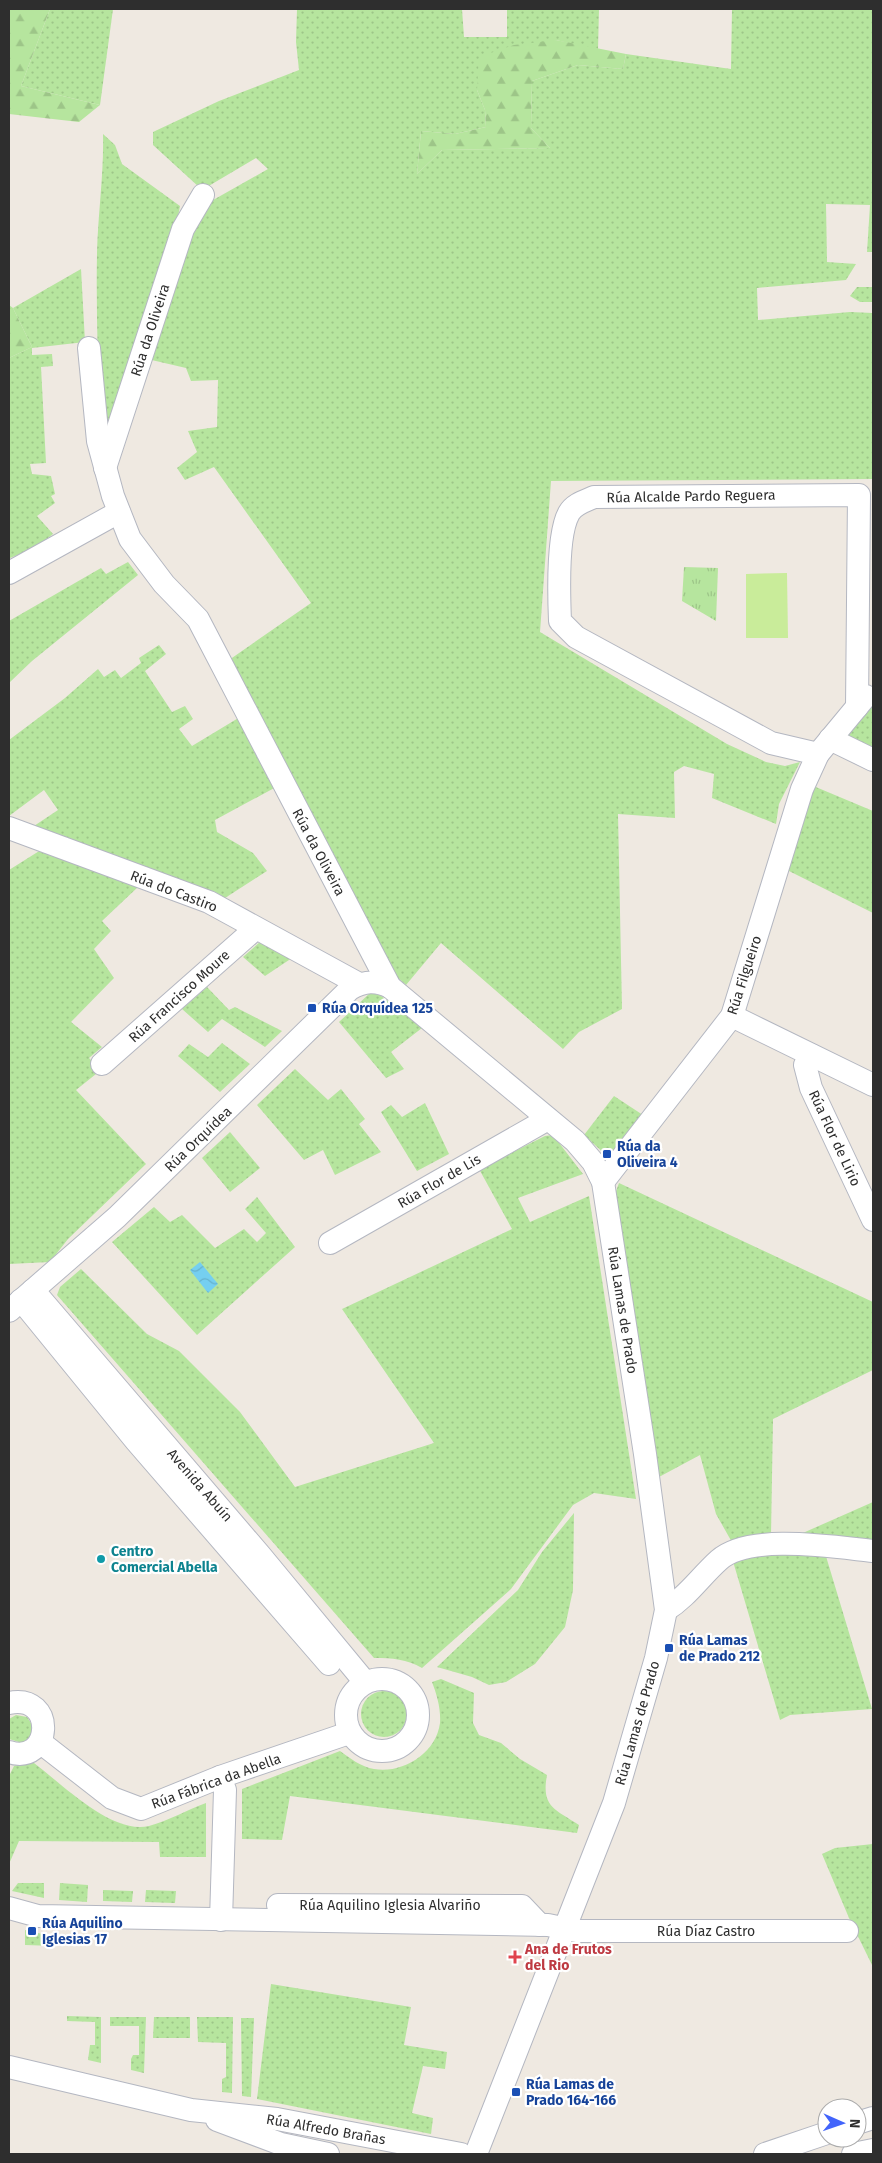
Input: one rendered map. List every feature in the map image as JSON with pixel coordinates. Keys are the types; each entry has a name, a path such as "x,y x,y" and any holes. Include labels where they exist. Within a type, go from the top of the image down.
{"street":[{"name":"Rúa da Oliveira","path":"105,468 183,229 203,195"},
{"name":"Rúa da Oliveira","path":"89,348 98,441 112,496 130,539 164,584 198,619 390,987 575,1141 593,1162 603,1182"},
{"name":"Rúa Alcalde Pardo Reguera","path":"824,747 771,743 576,637 560,621 563,531 569,513 578,504 594,497 859,495 857,707"},
{"path":"9,573 119,512"},
{"name":"Rúa Filgueiro","path":"603,1182 732,1016 802,789 824,747 873,688"},
{"path":"824,747 873,760"},
{"name":"Rúa do Castiro","path":"9,828 208,902 359,984"},
{"name":"Rúa Francisco Moure","path":"102,1064 255,929"},
{"path":"359,984 378,982 390,987"},
{"name":"Rúa Orquídea","path":"21,1301 117,1217 343,996 359,984"},
{"path":"732,1016 873,1085"},
{"name":"Rúa Flor de Lirio","path":"811,1055 805,1065 811,1088 873,1220"},
{"name":"Rúa Flor de Lis","path":"330,1243 548,1119"},
{"name":"Rúa Lamas de Prado","path":"476,2154 614,1803 656,1658 666,1610 645,1454 603,1182"},
{"name":"Avenida Abuín","path":"21,1301 260,1556 360,1687"},
{"path":"666,1610 692,1590 720,1560 739,1548 770,1544 873,1551"},
{"path":"384,1678 402,1684 415,1698 419,1717 414,1735 400,1748 381,1752 363,1747 350,1733 345,1718 347,1704 360,1687 384,1678"},
{"path":"9,1703 18,1701 32,1705 41,1715 44,1729 40,1742 30,1751 16,1754 9,1752"},
{"name":"Rúa Fábrica da Abella","path":"40,1742 112,1798 141,1809 220,1777 350,1733"},
{"path":"220,1777 225,1790 229,1920"},
{"name":"Rúa Aquilino Iglesia Alvariño","path":"9,1908 38,1916 540,1925 565,1928"},
{"name":"Rúa Díaz Castro","path":"565,1928 577,1931 847,1931"},
{"name":"Rúa Alfredo Brañas","path":"9,2067 191,2110 277,2119 461,2154"},
{"name":"Rúa Alfredo Brañas","path":"191,2110 281,2144 328,2154"},
{"path":"765,2154 817,2136"},
{"path":"853,2154 873,2150"}],"green space":[{"path":"9,9 50,9 21,86 100,105 79,122 9,114"},
{"path":"50,9 113,9 100,105 21,86"},
{"path":"297,9 462,9 464,37 507,37 507,9 599,9 598,50 556,40 477,90 485,110 486,127 455,134 421,131 417,174 442,150 550,148 531,128 532,81 578,65 623,69 626,54 731,69 732,9 873,9 873,252 867,252 870,205 826,204 827,262 856,264 846,280 757,288 758,320 850,312 873,313 873,479 551,481 540,632 727,744 766,762 785,766 800,762 779,804 776,824 712,798 714,774 684,766 674,772 675,818 618,814 622,1009 579,1032 563,1049 441,943 406,985 395,975 229,660 311,603 214,467 185,480 177,468 197,452 188,431 217,427 218,380 191,381 186,368 143,358 199,208 268,169 256,158 207,187 199,187 153,145 153,132 219,101 299,70 296,42"},
{"path":"556,40 626,54 623,69 578,65 532,81 531,128 550,148 442,150 417,174 421,131 455,134 486,127 485,110 477,90 479,57 514,45"},
{"path":"103,134 115,145 122,164 180,206 176,227 112,429 100,422 97,253 103,164"},
{"path":"81,269 85,342 32,348 32,355 52,354 53,366 41,367 46,463 30,464 32,474 51,476 55,494 51,496 55,503 37,516 53,534 35,548 10,558 9,358 32,347 13,308"},
{"path":"857,287 873,287 873,302 860,302 850,296"},
{"path":"9,305 13,308 32,347 9,358"},
{"path":"128,562 138,575 32,661 9,683 9,621 101,568 106,574"},
{"path":"684,567 718,568 716,621 682,601"},
{"path":"787,573 788,638 746,638 746,574"},
{"path":"159,645 166,654 145,671 172,712 185,706 193,719 179,729 192,746 240,717 278,786 215,820 217,832 253,853 267,871 225,898 215,892 31,828 58,810 44,790 9,816 9,740 65,698 98,669 104,677 115,670 121,678 141,663 139,658"},
{"path":"873,702 873,752 846,734"},
{"path":"811,785 873,811 873,913 783,868"},
{"path":"44,848 138,887 102,921 111,931 94,949 114,978 71,1022 102,1047 89,1058 101,1070 76,1090 146,1164 68,1239 50,1262 9,1264 9,870"},
{"path":"261,941 292,958 265,976 243,957"},
{"path":"207,987 229,1010 235,1007 282,1031 265,1047 222,1019 208,1032 182,1009"},
{"path":"370,993 380,995 422,1028 391,1052 404,1069 386,1078 339,1022"},
{"path":"222,1043 250,1064 220,1092 178,1056 189,1044 208,1057"},
{"path":"295,1069 328,1100 341,1089 365,1119 359,1124 381,1152 335,1175 323,1150 304,1160 257,1105"},
{"path":"614,1096 646,1117 614,1157 607,1156 584,1135"},
{"path":"425,1103 449,1154 417,1171 381,1112 391,1105 402,1117"},
{"path":"230,1132 260,1168 230,1192 202,1158"},
{"path":"553,1135 583,1174 518,1198 530,1222 589,1196 636,1499 594,1493 573,1505 511,1589 422,1668 399,1660 374,1658 57,1295 60,1287 81,1269 147,1334 179,1351 240,1412 295,1487 434,1443 342,1309 512,1229 479,1169 545,1136"},
{"path":"619,1183 873,1302 873,1370 773,1419 771,1535 733,1544 716,1514 700,1455 659,1477 615,1194"},
{"path":"257,1197 295,1247 197,1335 112,1242 154,1207 170,1222 182,1215 215,1248 244,1229 257,1242 266,1233 245,1209"},
{"path":"873,1502 873,1547 787,1540"},
{"path":"574,1513 573,1590 565,1627 535,1664 506,1682 489,1685 472,1677 437,1667 518,1590 542,1552"},
{"path":"825,1553 872,1709 790,1715 780,1720 732,1558 737,1556"},
{"path":"441,1679 474,1693 473,1723 479,1735 501,1743 520,1759 547,1775 546,1794 548,1801 557,1811 579,1825 577,1833 290,1796 282,1840 242,1839 242,1789 340,1751 356,1762 374,1769 396,1768 416,1760 432,1744 437,1734 440,1713 432,1682"},
{"path":"384,1691 397,1695 403,1701 407,1714 403,1727 397,1733 384,1737 371,1733 365,1727 361,1714 365,1701 371,1695"},
{"path":"16,1715 27,1717 33,1726 31,1737 22,1743 9,1739 9,1719"},
{"path":"34,1763 88,1806 119,1823 135,1827 156,1824 206,1803 206,1857 160,1857 159,1842 19,1841 9,1864 9,1776 14,1766"},
{"path":"873,1844 873,1967 849,1918 822,1854 835,1848"},
{"path":"18,1883 44,1883 44,1898 12,1891"},
{"path":"60,1883 88,1885 87,1902 59,1900"},
{"path":"103,1890 133,1891 132,1902 103,1901"},
{"path":"146,1890 176,1891 175,1903 145,1902"},
{"path":"25,1930 55,1937 55,1946 25,1945"},
{"path":"271,1984 411,2007 404,2045 447,2052 445,2069 423,2066 412,2113 433,2118 431,2134 257,2099"},
{"path":"67,2016 101,2017 101,2063 88,2060 90,2045 95,2045 95,2022 67,2021"},
{"path":"110,2017 146,2017 144,2073 131,2070 133,2055 139,2055 139,2026 110,2026"},
{"path":"154,2017 190,2017 190,2038 153,2038"},
{"path":"197,2017 233,2017 232,2093 222,2092 222,2079 226,2077 226,2043 198,2042"},
{"path":"241,2018 254,2018 251,2097 242,2096"}],"water":[{"path":"200,1262 218,1284 208,1293 190,1270"}],"place":[{"name":"Rúa Orquídea 125","path":"312,1008"},
{"name":"Rúa da Oliveira 4","path":"607,1154"},
{"name":"Centro Comercial Abella","path":"101,1559"},
{"name":"Rúa Lamas de Prado 212","path":"669,1648"},
{"name":"Rúa Aquilino Iglesias 17","path":"32,1931"},
{"name":"Ana de Frutos del Rio","path":"515,1957"},
{"name":"Rúa Lamas de Prado 164-166","path":"516,2092"}]}
